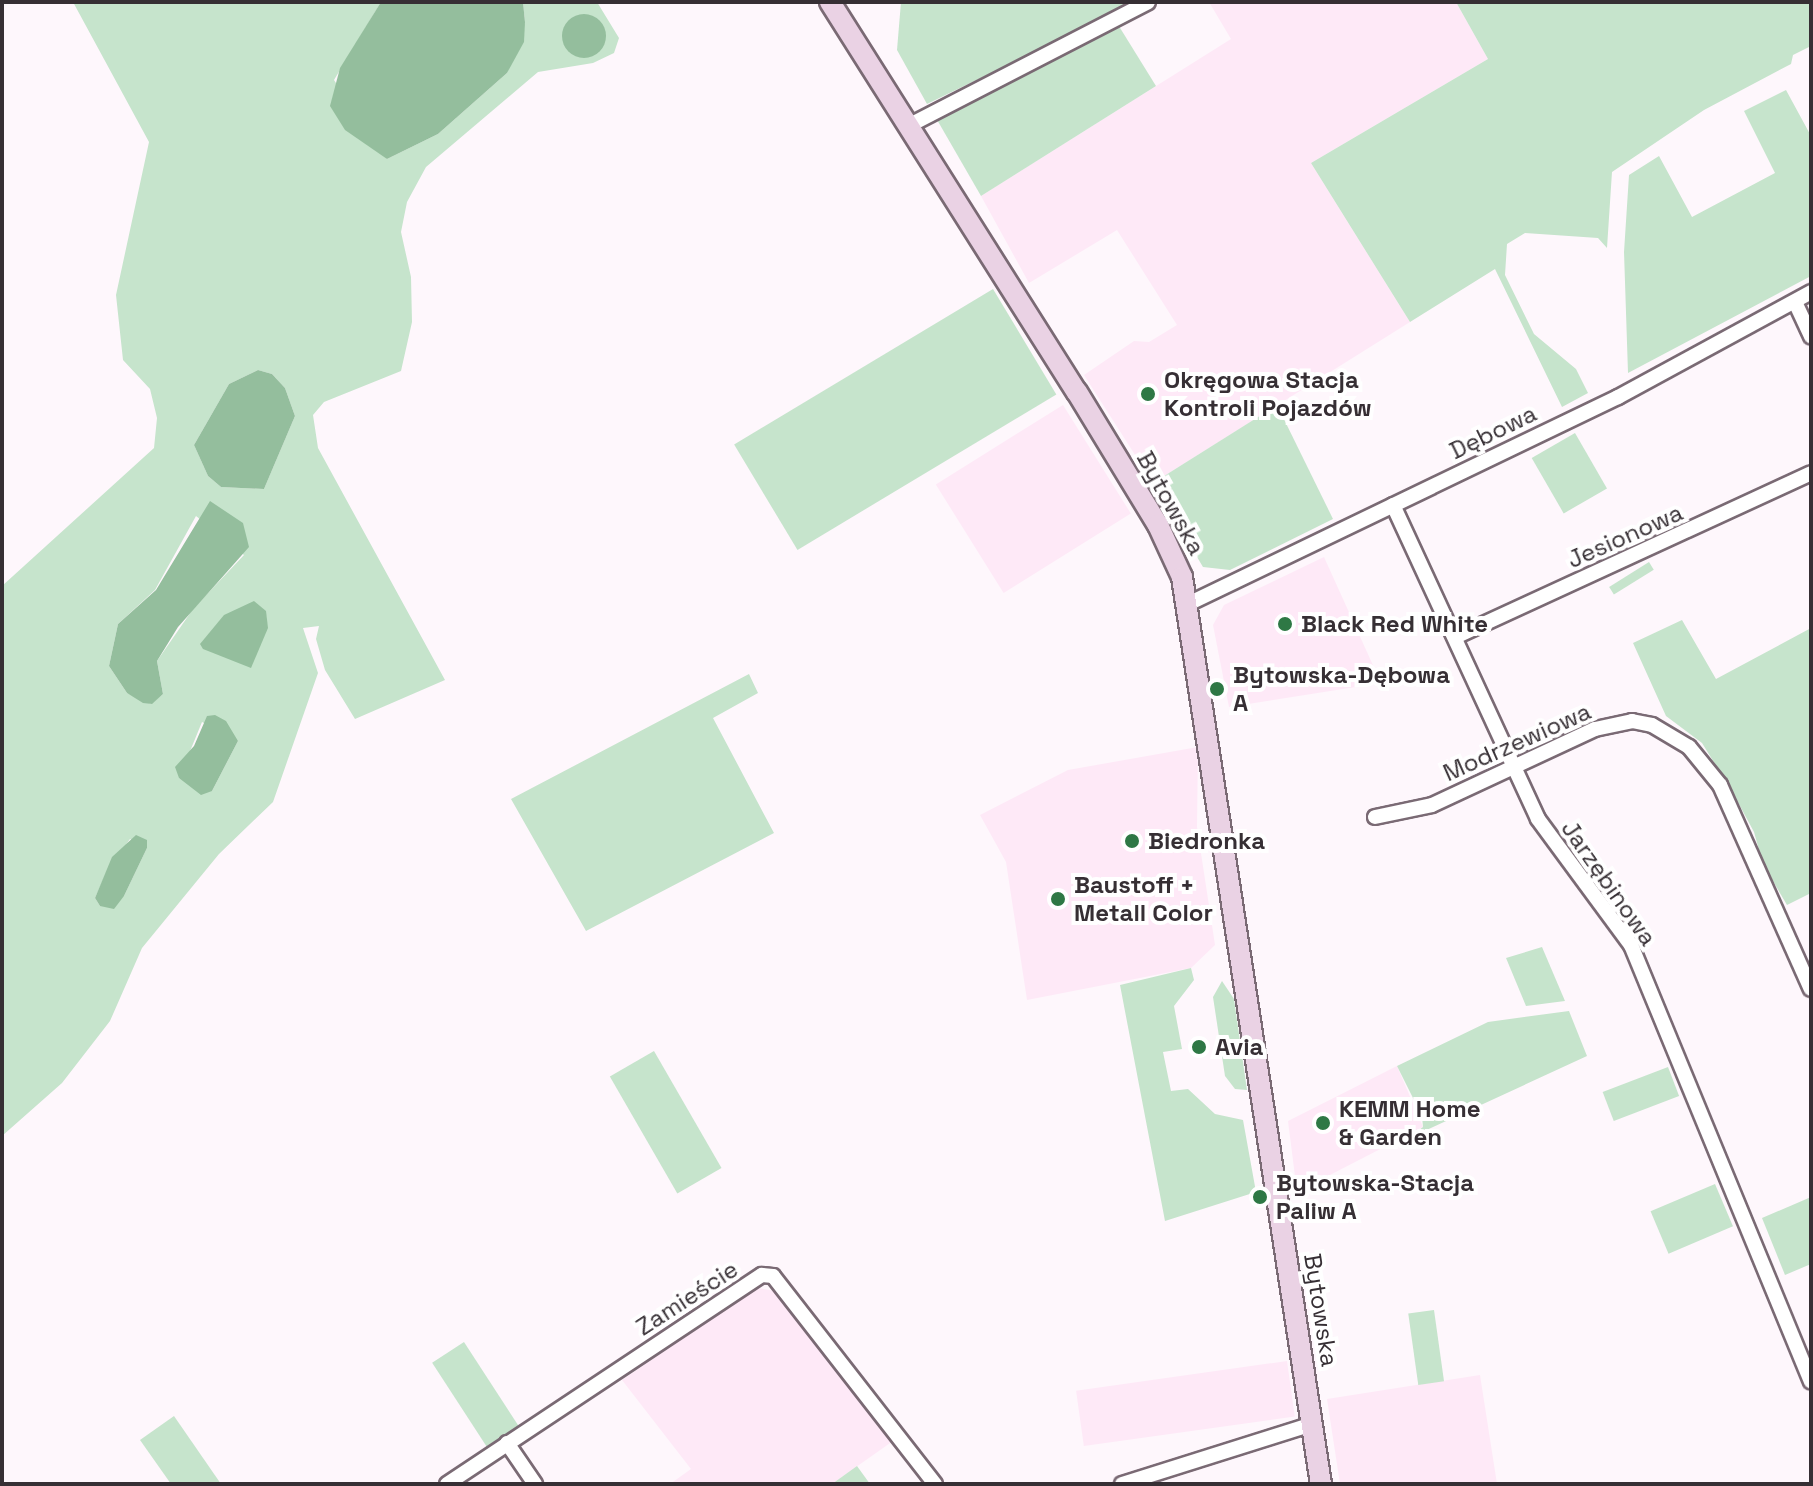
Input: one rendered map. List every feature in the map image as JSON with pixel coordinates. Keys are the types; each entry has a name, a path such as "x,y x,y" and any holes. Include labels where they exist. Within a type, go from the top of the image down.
{"main road":[{"name":"Bytowska","path":"830,2 1158,525 1190,603 1321,1484"}],"street":[{"path":"908,126 1148,2"},
{"name":"Dębowa","path":"1190,603 1618,397 1811,292"},
{"path":"1795,302 1811,337"},
{"name":"Jesionowa","path":"1455,637 1811,473"},
{"name":"Jarzębinowa","path":"1393,505 1513,768 1548,836 1631,945 1811,1381"},
{"name":"Modrzewiowa","path":"1375,817 1432,805 1614,723 1632,721 1669,732 1705,765 1732,805 1811,989"},
{"name":"Zamieście","path":"447,1484 762,1275 773,1276 935,1484"},
{"path":"1122,1484 1312,1424"},
{"path":"507,1443 535,1484"}],"shaded area":[{"path":"73,2 381,2 334,80 387,159 438,134 507,73 525,22 523,2 597,2 619,38 614,53 593,63 538,72 426,167 407,202 401,232 411,277 412,322 401,371 324,402 313,415 318,448 445,680 355,719 325,670 316,639 319,626 303,628 318,673 273,802 219,854 142,948 110,1021 62,1083 2,1136 2,586 154,448 157,418 150,389 123,360 116,295 149,142","holes":["258,370 272,374 285,388 295,416 264,489 221,487 208,476 194,445 229,384","196,516 244,555 193,609 157,661 163,694 151,704 127,693 109,666 118,624 155,590","202,722 238,741 212,791 179,778","130,839 147,848 124,896 100,906 95,898 107,871"]},
{"path":"381,2 523,2 525,22 524,42 507,73 438,134 387,159 345,130 330,106 340,68"},
{"path":"901,2 1137,2 927,104 897,50"},
{"path":"1209,2 1456,2 1488,59 1311,163 1410,322 1153,483 1084,375 1134,341 1149,342 1177,325 1117,230 1029,283 981,196 1231,39"},
{"path":"1456,2 1811,2 1811,46 1793,55 1791,64 1704,110 1612,172 1607,248 1598,238 1525,233 1507,244 1505,275 1534,334 1576,369 1588,393 1562,407 1495,269 1410,322 1311,163 1488,59"},
{"path":"584,14 600,20 606,36 600,52 584,58 568,52 562,36 568,20"},
{"path":"1117,23 1156,86 981,196 936,118"},
{"path":"1786,90 1811,136 1811,276 1628,373 1624,252 1629,175 1659,156 1692,217 1775,173 1744,111"},
{"path":"993,289 1056,394 797,550 734,445"},
{"path":"258,370 272,374 285,388 295,416 264,489 221,487 208,476 194,445 229,384"},
{"path":"1063,405 1131,514 1004,593 936,484"},
{"path":"1277,405 1333,519 1230,570 1203,567 1153,483"},
{"path":"1575,433 1607,488 1564,513 1532,458"},
{"path":"210,501 243,523 249,547 178,627 157,661 163,694 152,704 143,703 127,693 109,666 118,624 156,590"},
{"path":"1324,557 1381,683 1229,707 1213,625 1224,605"},
{"path":"1649,562 1654,570 1614,595 1609,587"},
{"path":"254,601 266,611 268,628 251,668 203,649 200,644 224,615"},
{"path":"1682,620 1716,679 1811,628 1811,893 1787,905 1763,864 1754,832 1733,793 1702,743 1666,716 1633,643"},
{"path":"749,674 758,693 713,718 774,833 586,931 511,799"},
{"path":"215,715 226,721 238,741 212,791 201,795 179,778 175,767 194,746 207,716"},
{"path":"1198,747 1197,827 1215,945 1191,968 1027,1000 1006,862 980,815 1068,770"},
{"path":"136,835 147,840 147,848 124,896 114,909 100,906 95,898 112,857"},
{"path":"1542,947 1565,1001 1526,1006 1506,958"},
{"path":"1191,968 1194,980 1174,1006 1182,1049 1163,1052 1171,1091 1188,1089 1215,1114 1243,1120 1256,1192 1165,1221 1120,985"},
{"path":"1222,981 1234,999 1247,1090 1235,1089 1225,1076 1213,997"},
{"path":"1569,1011 1587,1056 1407,1139 1423,1127 1422,1116 1397,1066 1488,1022"},
{"path":"654,1051 722,1168 677,1193 610,1076"},
{"path":"1397,1066 1423,1127 1297,1192 1288,1121"},
{"path":"1668,1067 1679,1096 1614,1121 1603,1092"},
{"path":"1715,1184 1733,1226 1669,1254 1651,1211"},
{"path":"1811,1197 1811,1264 1785,1275 1762,1218"},
{"path":"758,1288 775,1291 893,1441 832,1484 670,1484 691,1469 622,1380"},
{"path":"1434,1310 1444,1381 1418,1385 1408,1314"},
{"path":"464,1342 518,1426 487,1447 432,1363"},
{"path":"1287,1361 1295,1416 1084,1446 1076,1391"},
{"path":"1480,1375 1497,1484 1340,1484 1327,1399"},
{"path":"174,1416 221,1484 171,1484 140,1440"},
{"path":"857,1466 870,1484 832,1484"}],"place":[{"name":"Okręgowa Stacja Kontroli Pojazdów","path":"1148,394"},
{"name":"Black Red White","path":"1285,624"},
{"name":"Bytowska-Dębowa A","path":"1217,689"},
{"name":"Biedronka","path":"1132,841"},
{"name":"Baustoff + Metall Color","path":"1058,899"},
{"name":"Avia","path":"1199,1047"},
{"name":"KEMM Home & Garden","path":"1323,1123"},
{"name":"Bytowska-Stacja Paliw A","path":"1260,1197"}]}
